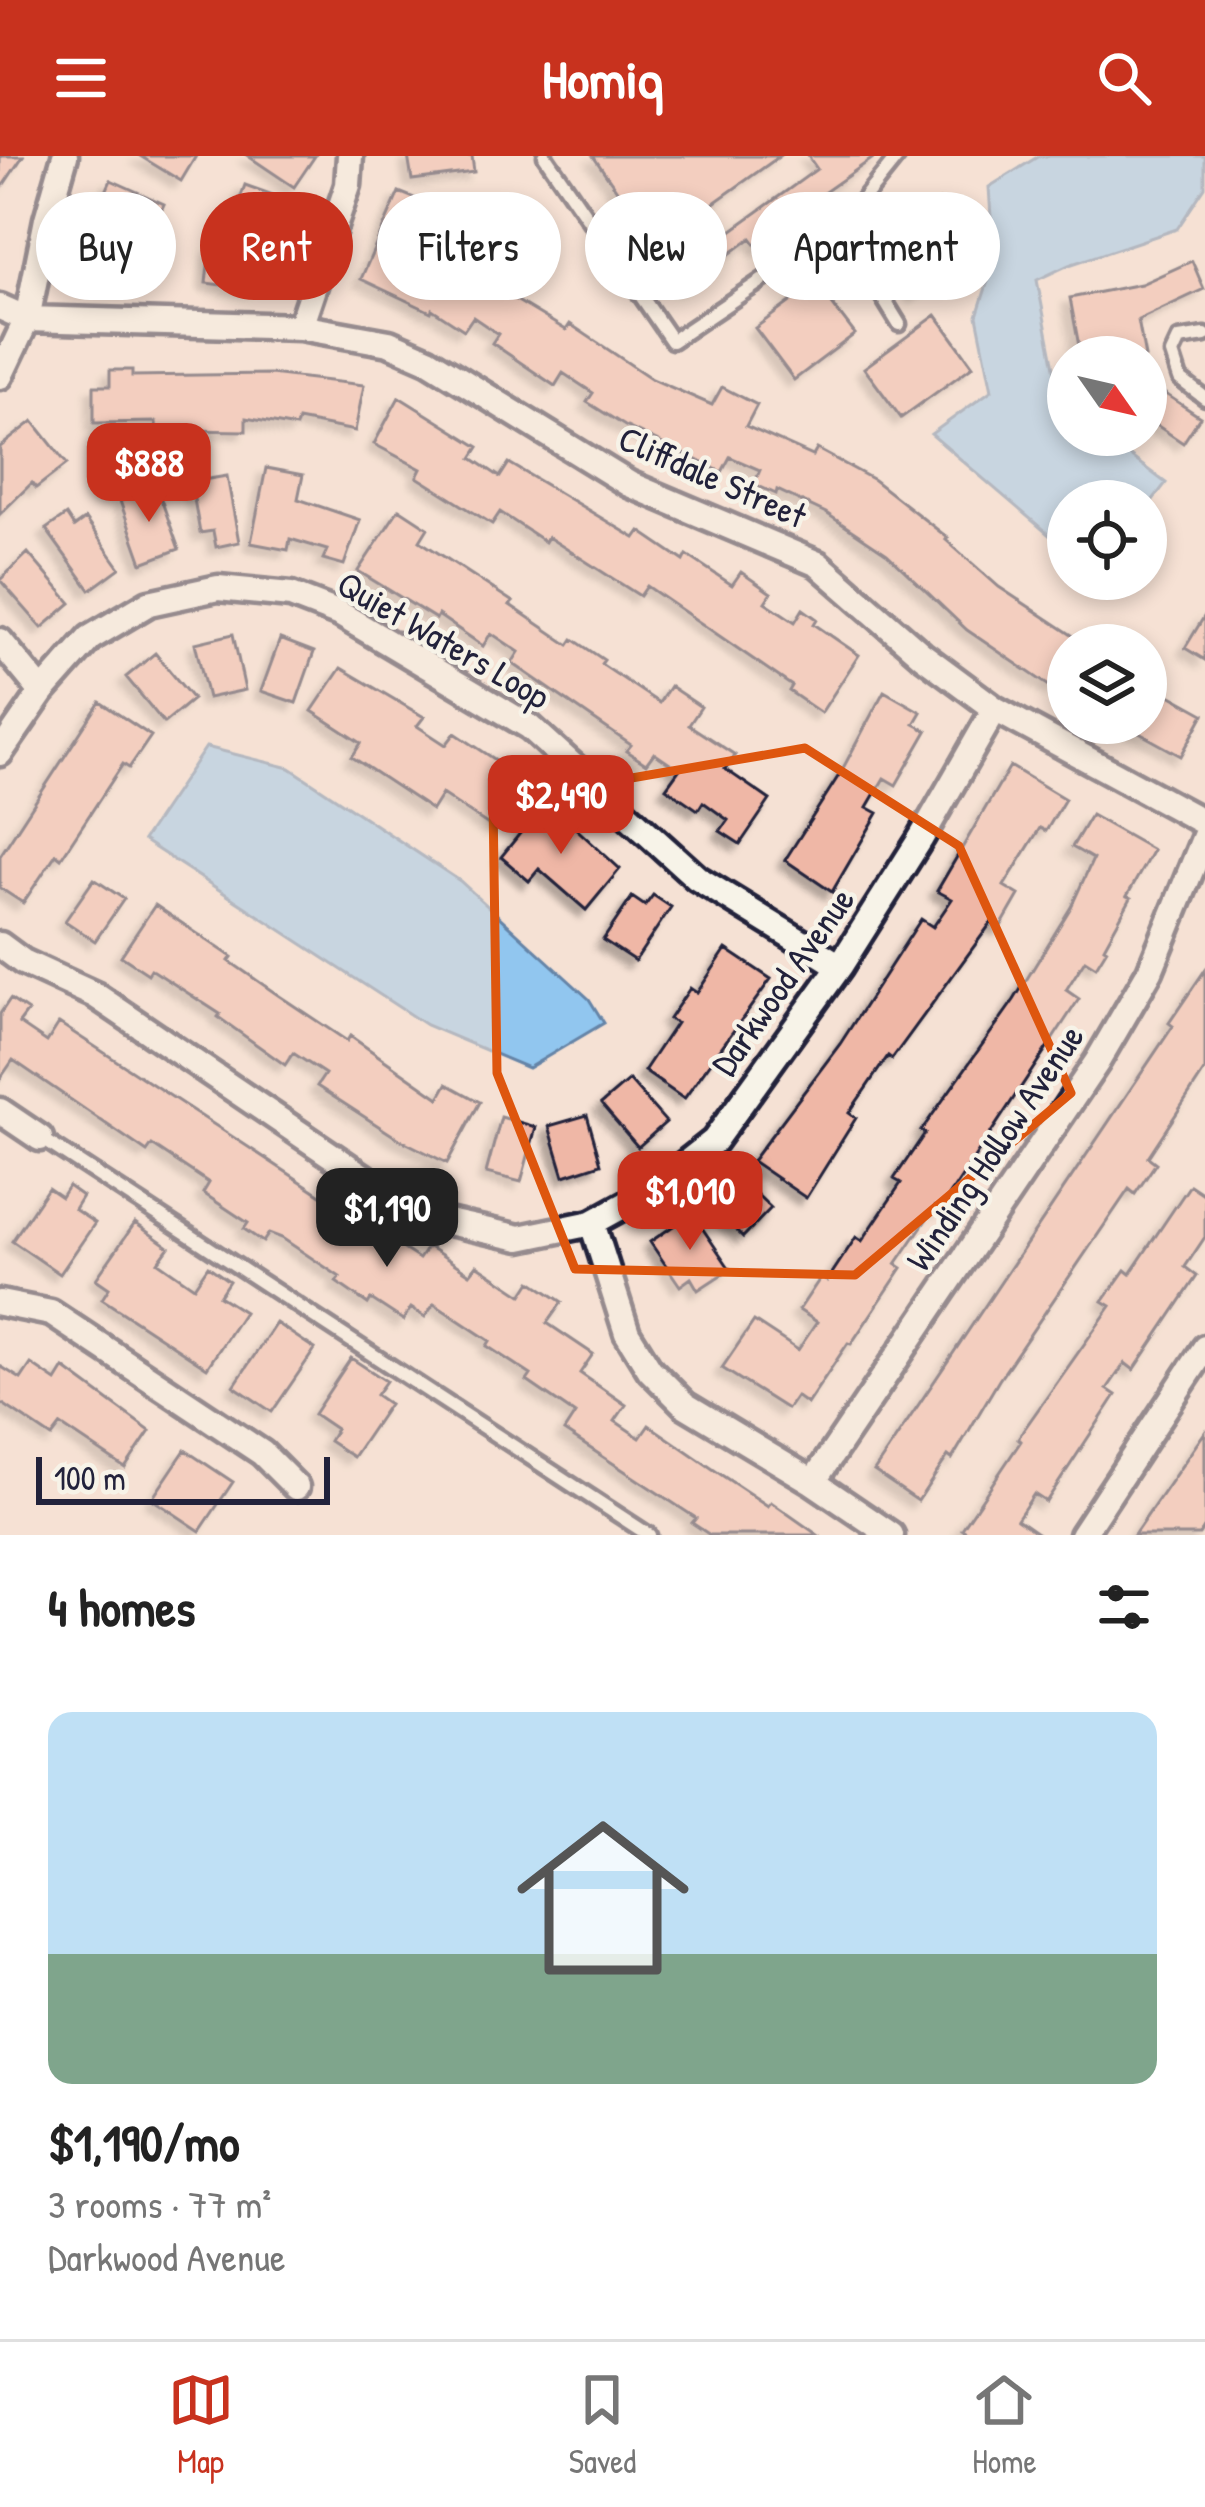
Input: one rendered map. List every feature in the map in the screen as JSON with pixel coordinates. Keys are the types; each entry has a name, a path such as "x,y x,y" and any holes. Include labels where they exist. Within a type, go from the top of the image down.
{"street":[{"path":"0,376 27,319 65,156"},
{"path":"300,327 348,185 350,156"},
{"name":"Cliffdale Street","path":"0,307 27,319 300,327 389,343 428,361 629,484 818,564 922,655 995,709 1205,824"},
{"name":"Quiet Waters Loop","path":"41,692 90,638 149,603 218,588 291,595 340,614 530,727 697,878 840,966"},
{"path":"0,641 41,692 0,753"},
{"name":"Darkwood Avenue","path":"0,945 22,962 95,995 371,1182 448,1222 520,1238 592,1223 652,1190 714,1141 840,966 995,709"},
{"name":"Winding Hollow Avenue","path":"813,1482 1097,1062 1150,971 1205,836"},
{"path":"0,1112 40,1138"},
{"path":"592,1223 627,1334 650,1370 685,1406 891,1535"},
{"path":"0,1303 51,1313 262,1453 296,1487"},
{"path":"1082,1535 1205,1348"}],"lane":[{"path":"545,156 672,341 751,288"},
{"path":"869,192 898,156"},
{"path":"884,300 899,324"},
{"path":"1205,335 1180,339 1172,354 1180,379 1205,398"},
{"path":"40,1138 649,1535"}],"highlighted area":[{"path":"805,748 959,846 1071,1093 855,1275 575,1269 497,1073 493,802"}],"water":[{"path":"1039,156 1205,156 1205,187 1177,229 1037,280 1048,336 1047,456 1130,456 1162,480 1047,480 1047,533 931,434 992,390 977,316 982,300 1000,300 1000,192 989,192 989,187"},
{"path":"206,747 290,768 460,881 589,999 604,1023 528,1068 426,1025 143,840"}],"building":[{"path":"0,156 23,156 0,190"},
{"path":"140,156 196,156 181,181"},
{"path":"248,156 315,156 294,187"},
{"path":"408,156 472,156 474,172 412,180"},
{"path":"593,156 780,156 727,194 618,192"},
{"path":"808,156 876,156 825,192 785,192 817,169"},
{"path":"111,180 138,192 106,192"},
{"path":"751,217 751,238 727,256 727,234"},
{"path":"377,242 377,287 361,279"},
{"path":"1192,261 1204,289 1138,320 1141,336 1077,336 1070,298 1141,284"},
{"path":"406,300 516,300 566,330 570,324 652,379 712,405 722,387 757,405 746,426 813,456 817,449 874,480 948,538 999,587 1055,624 1047,624 1047,685 967,630 887,554 826,513 754,484 760,470 730,457 722,472 625,426 587,402 593,393 563,373 555,386 492,343 498,334 473,317 464,330"},
{"path":"793,300 829,300 855,334 794,380 755,328"},
{"path":"936,315 973,366 901,418 864,368"},
{"path":"110,370 132,370 132,376 270,374 364,385 355,431 298,420 296,427 246,418 246,431 157,435 156,422 94,423 94,386 110,386"},
{"path":"1167,395 1200,417 1183,443 1167,432"},
{"path":"399,397 479,447 472,458 500,477 509,463 635,538 640,531 732,585 741,572 771,593 765,602 795,622 803,609 817,619 814,624 859,655 821,713 789,691 792,686 647,586 640,596 548,537 545,542 500,512 492,524 417,477 421,469 374,444"},
{"path":"33,421 67,464 36,488 32,483 0,514 0,447"},
{"path":"266,468 303,475 298,499 360,520 344,565 323,559 327,550 290,539 288,550 251,543"},
{"path":"227,476 239,542 216,547 213,531 200,533 191,482"},
{"path":"157,488 179,549 142,563 120,501"},
{"path":"399,509 428,528 420,541 569,645 573,639 659,703 670,686 701,707 689,725 735,755 725,769 770,800 740,844 720,831 728,820 703,802 698,810 666,788 679,770 654,753 646,764 626,751 631,745 512,663 519,652 491,633 483,646 358,571"},
{"path":"66,515 74,527 85,519 120,568 90,590 46,529"},
{"path":"28,553 71,603 42,628 0,580"},
{"path":"1205,615 1205,660 1185,648"},
{"path":"233,634 245,690 208,698 195,643"},
{"path":"280,639 314,652 296,703 261,691"},
{"path":"155,653 193,699 164,723 126,677"},
{"path":"341,668 424,717 417,726 446,745 455,733 526,780 493,828 442,794 432,810 352,757 361,743 312,711"},
{"path":"884,691 921,712 914,724 927,731 896,785 884,778 867,807 878,813 832,892 785,860 841,772"},
{"path":"1167,694 1204,714 1181,756 1159,744 1167,744"},
{"path":"100,702 151,736 129,768 123,764 61,858 56,854 23,903 0,888 0,856"},
{"path":"1010,766 1065,799 1046,831 1040,828 1004,886 1019,895 1000,928 991,923 892,1059 888,1056 849,1113 856,1118 806,1198 752,1161 840,1044 921,919 933,927 952,899 937,891"},
{"path":"546,801 620,869 586,910 539,869 529,881 501,857"},
{"path":"1091,815 1153,850 1127,896 1131,898 1107,949 1096,967 1085,960 1066,990 1079,999 940,1210 935,1207 896,1264 902,1268 851,1344 807,1404 796,1396 787,1409 722,1368 754,1321 798,1350 817,1322 799,1310 821,1277 827,1281 856,1237 862,1241 901,1183 894,1179 925,1133 921,1131 1014,1000 1071,907 1093,859 1072,847"},
{"path":"94,879 124,899 95,941 65,921"},
{"path":"653,895 671,907 635,961 603,940 632,897 645,906"},
{"path":"155,905 278,995 347,1041 350,1036 439,1098 447,1084 480,1102 447,1163 397,1138 317,1086 325,1074 293,1053 285,1065 220,1014 151,969 148,974 121,956"},
{"path":"726,949 771,979 684,1099 644,1071 676,1023 669,1019 690,988 697,993"},
{"path":"1205,970 1205,1070 1148,1157 1156,1163 1135,1194 1129,1189 999,1380 952,1459 948,1456 918,1501 874,1471 1173,1026 1169,1023"},
{"path":"10,999 28,1011 19,1023 47,1042 59,1023 419,1259 428,1246 470,1274 477,1265 522,1295 531,1281 562,1302 547,1323 593,1354 580,1373 626,1405 615,1421 640,1438 649,1425 818,1535 710,1535 692,1523 696,1518 564,1431 575,1414 527,1381 531,1375 487,1346 490,1341 434,1304 425,1317 411,1308 403,1320 371,1299 368,1304 336,1282 340,1277 282,1238 269,1233 263,1242 244,1229 248,1223 203,1193 209,1183 152,1145 147,1152 13,1060 0,1079 0,1014"},
{"path":"629,1080 666,1122 638,1147 601,1104"},
{"path":"587,1115 601,1164 564,1176 549,1126"},
{"path":"501,1117 536,1127 521,1182 486,1173"},
{"path":"740,1178 771,1208 743,1237 712,1206"},
{"path":"1190,1185 1205,1195 1205,1237 1185,1267 1197,1276 1134,1370 1125,1363 1107,1389 1116,1395 1046,1502 1034,1494 1017,1519 1040,1535 971,1535 962,1529 1021,1441 1018,1438 1111,1306 1103,1301 1125,1270 1130,1274"},
{"path":"68,1186 82,1196 74,1209 95,1223 60,1274 12,1241 48,1188 61,1197"},
{"path":"692,1213 730,1269 698,1290 691,1278 680,1286 650,1242"},
{"path":"135,1223 169,1247 158,1262 194,1287 208,1266 229,1281 219,1296 244,1312 207,1368 102,1299 109,1288 96,1279"},
{"path":"276,1323 315,1349 272,1412 234,1386"},
{"path":"351,1358 386,1381 376,1395 389,1404 353,1457 329,1441 336,1429 314,1414"},
{"path":"31,1364 56,1381 64,1368 150,1431 125,1468 61,1425 52,1437 0,1402 0,1366 21,1379"},
{"path":"1205,1432 1205,1526 1199,1535 1134,1535"},
{"path":"185,1450 233,1482 200,1531 152,1499"}]}
